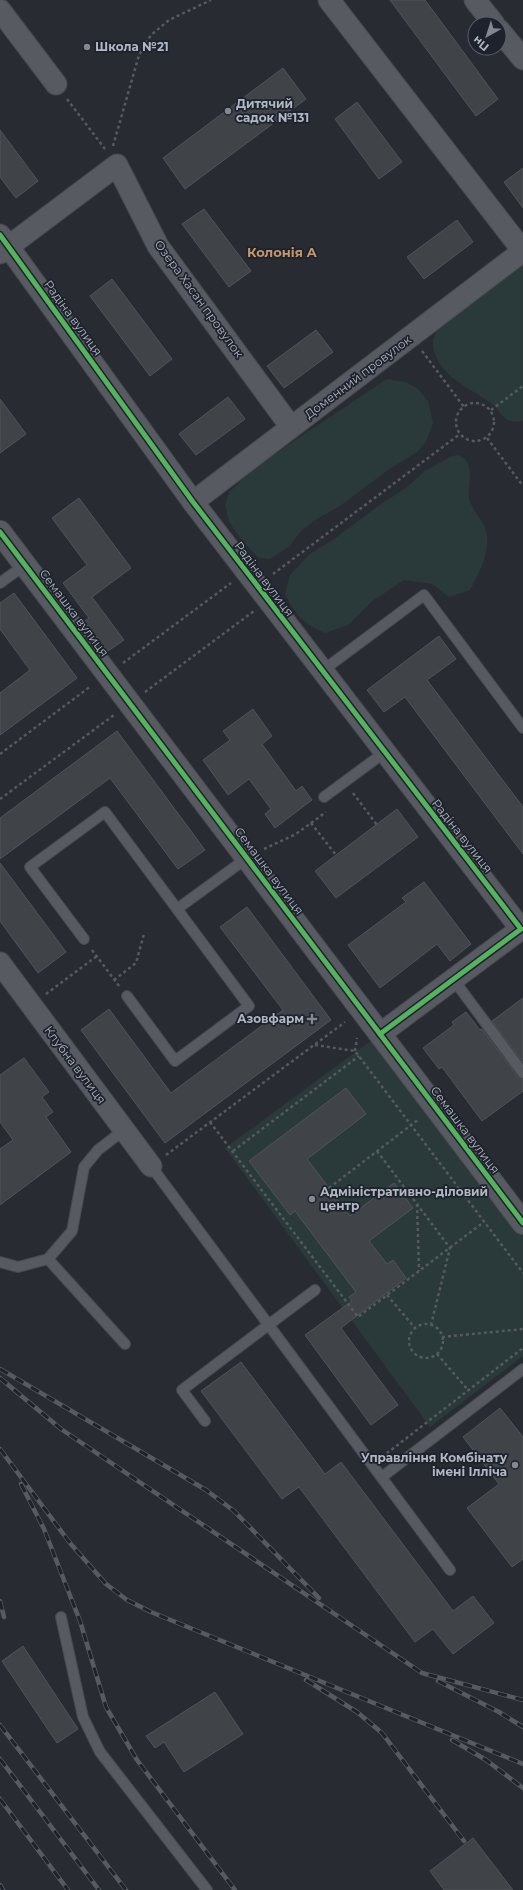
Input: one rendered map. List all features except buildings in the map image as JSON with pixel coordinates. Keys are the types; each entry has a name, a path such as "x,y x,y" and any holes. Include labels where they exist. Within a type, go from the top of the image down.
{"street":[{"name":"Доменний провулок","path":"193,502 523,251 329,0"},
{"path":"475,0 488,16"},
{"path":"0,10 56,84"},
{"path":"507,40 523,60"},
{"path":"3,245 113,160"},
{"name":"Озера Хасан провулок","path":"113,160 158,246 291,427"},
{"name":"Радіна вулиця","path":"3,245 193,502 522,929"},
{"name":"Семашка вулиця","path":"0,532 523,1223"},
{"path":"380,1034 522,929"},
{"name":"Клубна вулиця","path":"0,963 151,1166"}],"lane":[{"path":"0,583 25,565"},
{"path":"322,670 424,595 523,728"},
{"path":"324,797 385,752"},
{"path":"84,939 30,867 105,812 249,1006 175,1061 127,996"},
{"path":"177,909 247,858"},
{"path":"453,979 523,1073"},
{"path":"0,1262 18,1267 48,1259 72,1231 84,1167 98,1150 124,1130"},
{"path":"151,1166 450,1570"},
{"path":"48,1259 125,1344"},
{"path":"205,1421 182,1390 315,1290"},
{"path":"382,1478 523,1369"},
{"path":"61,1617 83,1717 100,1752 207,1890"}],"path":[{"path":"113,160 139,55 151,35 169,20 211,0"},
{"path":"56,84 113,160"},
{"path":"411,336 464,407"},
{"path":"491,410 523,386"},
{"path":"471,403 478,403 491,410 495,425 487,438 473,442 460,434 456,420 464,407 471,403"},
{"path":"275,573 460,434"},
{"path":"487,438 523,486"},
{"path":"345,782 377,824"},
{"path":"347,796 358,788"},
{"path":"247,858 296,834 329,810"},
{"path":"311,823 336,855"},
{"path":"114,980 136,963 144,934"},
{"path":"84,939 127,996"},
{"path":"31,1005 97,956"},
{"path":"151,1166 345,1022"},
{"path":"355,1051 357,1037"},
{"path":"315,1045 355,1051 523,1273"},
{"path":"233,1152 359,1056"},
{"path":"329,1188 435,1107"},
{"path":"210,1122 358,1317 484,1222"},
{"path":"377,1151 450,1248"},
{"path":"417,1203 419,1271"},
{"path":"431,1325 450,1248"},
{"path":"387,1295 415,1328"},
{"path":"426,1324 431,1325 436,1327 442,1337 441,1349 431,1358 418,1356 413,1352 409,1340 415,1328 426,1324"},
{"path":"442,1337 523,1329"},
{"path":"372,1464 523,1348"},
{"path":"437,1354 468,1390"}],"shaded area":[{"path":"523,263 523,421 516,422 506,419 488,401 452,377 438,361 434,351 433,340 440,326"},
{"path":"387,379 406,382 418,389 428,401 433,423 426,442 417,452 388,470 340,506 317,519 300,532 290,546 270,559 259,558 244,543 229,522 225,505 229,492 250,472"},
{"path":"458,455 468,464 470,470 470,502 482,522 487,535 485,557 470,590 449,597 432,584 404,580 371,602 348,625 325,633 317,630 301,618 285,594 290,575 310,554 334,539 381,504 406,488 425,471 452,456"},
{"path":"380,1034 523,1223 523,1356 430,1427 225,1148"}],"railway":[{"path":"0,1369 206,1490 234,1511 319,1598"},
{"path":"0,1378 61,1429 422,1673 523,1700"},
{"path":"0,1449 70,1543 106,1584 127,1600 151,1612 523,1764"},
{"path":"21,1484 44,1529 80,1621 106,1707 137,1760 235,1890"},
{"path":"0,1601 4,1617"},
{"path":"306,1680 357,1712 382,1733 464,1841"},
{"path":"438,1681 499,1712 523,1727"},
{"path":"0,1725 126,1890"},
{"path":"452,1740 486,1760 523,1788"},
{"path":"0,1759 99,1890"},
{"path":"0,1799 68,1890"},
{"path":"0,1885 3,1890"}],"cycle path":[{"path":"0,235 193,502 521,929 380,1034"},
{"path":"0,532 523,1223"}],"place":[{"name":"Школа №21","path":"87,47"},
{"name":"Дитячий садок №131","path":"228,111"},
{"name":"Азовфарм","path":"312,1019"},
{"name":"Адміністративно-діловий центр","path":"312,1199"},
{"name":"Управління Комбінату імені Ілліча","path":"515,1465"}],"district":[{"name":"Колонія А","path":"282,252"}]}
